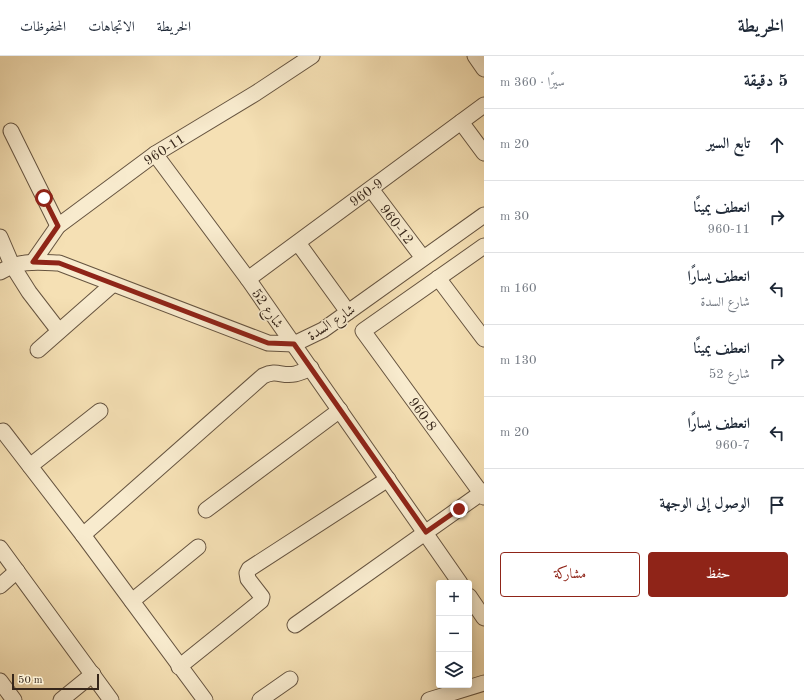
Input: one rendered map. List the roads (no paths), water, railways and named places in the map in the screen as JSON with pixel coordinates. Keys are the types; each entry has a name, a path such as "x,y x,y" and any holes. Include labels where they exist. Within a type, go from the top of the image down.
{"street":[{"name":"960-11","path":"33,262 58,226 155,154 256,94 312,56"},
{"path":"474,56 484,68"},
{"name":"960-9","path":"248,279 484,105"},
{"path":"461,122 484,154"},
{"path":"11,131 58,226"},
{"name":"شارع 52","path":"155,154 248,279 426,532 458,580"},
{"name":"960-12","path":"371,189 423,258"},
{"name":"شارع السدة","path":"6,269 33,262 59,263 268,343 294,344 323,330 484,215"},
{"path":"0,237 6,269 29,292 60,331"},
{"path":"298,243 348,312"},
{"path":"484,246 438,278 484,339"},
{"name":"960-8","path":"438,278 363,331 483,494"},
{"path":"38,350 113,284"},
{"path":"83,534 263,376 275,372 286,375 295,374 310,368"},
{"path":"206,510 340,410"},
{"path":"30,466 100,411"},
{"path":"3,431 83,534 205,700"},
{"path":"179,666 261,601 262,597 248,579 247,573 249,569 388,479"},
{"path":"295,625 426,532 483,494"},
{"path":"132,601 198,547"},
{"path":"0,548 111,700"},
{"path":"0,586 17,571"},
{"path":"472,600 484,618"},
{"path":"61,700 93,674"},
{"path":"260,700 290,679"},
{"path":"0,681 14,700"},
{"path":"429,700 484,683"}]}
